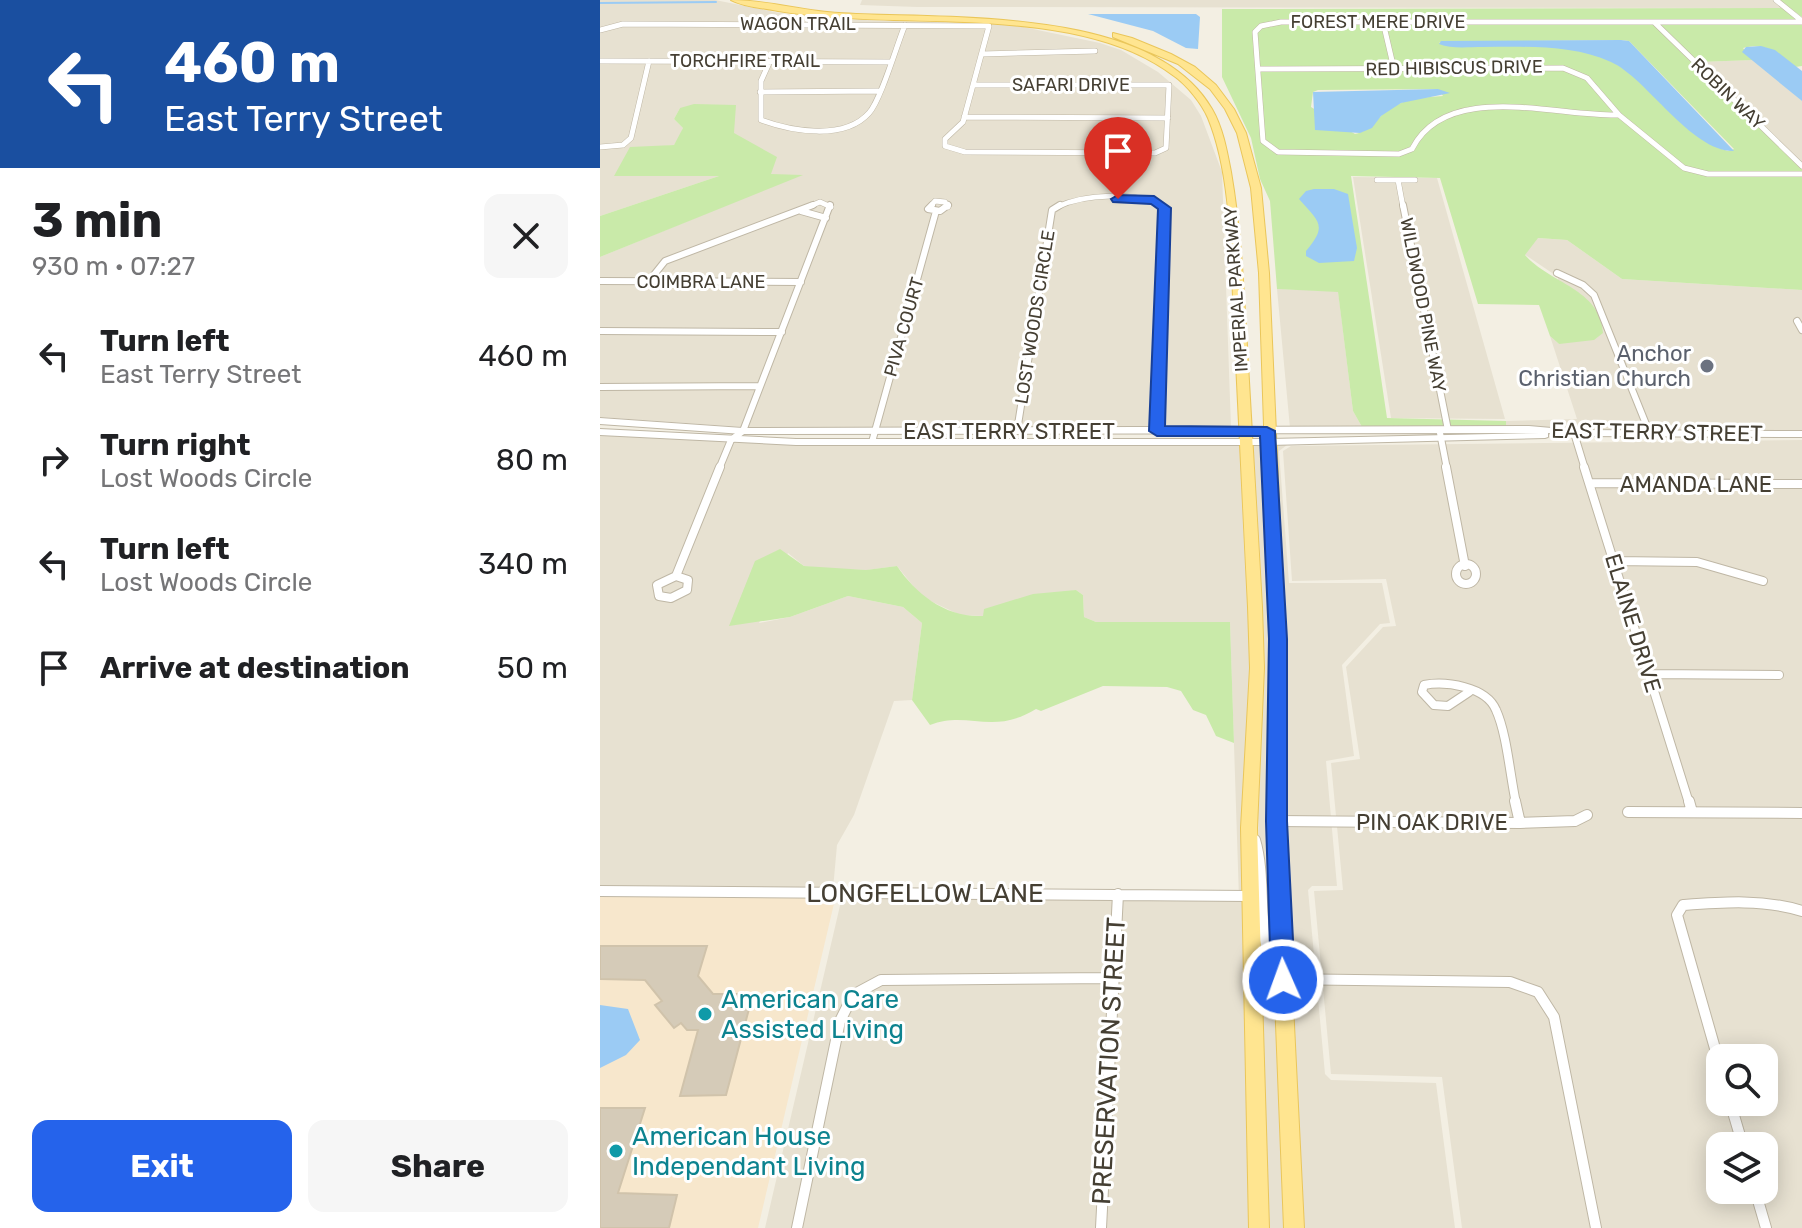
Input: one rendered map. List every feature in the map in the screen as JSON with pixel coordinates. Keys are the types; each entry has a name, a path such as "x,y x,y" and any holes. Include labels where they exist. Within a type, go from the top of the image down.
{"main road":[{"name":"IMPERIAL PARKWAY","path":"735,0 840,16 978,19 1061,29 1136,52 1166,67 1193,89 1208,108 1226,172 1235,231 1257,668 1249,828 1259,1228"},
{"name":"IMPERIAL PARKWAY","path":"775,0 827,8 976,12 1066,22 1150,46 1185,65 1212,85 1228,106 1252,172 1263,249 1278,639 1276,821 1294,1228"}],"street":[{"path":"1776,0 1802,22"},
{"path":"1383,22 1394,69"},
{"name":"FOREST MERE DRIVE","path":"1619,115 1474,109 1443,118 1418,135 1412,149 1399,154 1287,154 1270,149 1263,141 1255,32 1266,24 1802,22"},
{"name":"ROBIN WAY","path":"1655,23 1802,166"},
{"path":"770,61 762,76 761,120 820,132 866,116 905,25"},
{"name":"WAGON TRAIL","path":"600,30 607,26 989,26 982,54"},
{"path":"964,117 1168,118 1166,148 1162,151 965,152 950,149 944,143 964,117 982,54 1095,51"},
{"name":"TORCHFIRE TRAIL","path":"600,61 890,62"},
{"path":"600,147 623,145 631,138 649,61"},
{"name":"RED HIBISCUS DRIVE","path":"1258,69 1563,68 1587,78 1619,115 1669,153 1678,164 1692,171 1802,174"},
{"name":"SAFARI DRIVE","path":"974,85 1169,85 1168,118"},
{"path":"760,92 878,91"},
{"path":"1377,180 1415,180"},
{"name":"WILDWOOD PINE WAY","path":"1398,180 1465,566"},
{"name":"LOST WOODS CIRCLE","path":"1017,431 1052,210 1054,205 1070,199 1154,200 1165,208 1157,431"},
{"path":"649,281 665,261 795,212 829,201 832,205 743,431 731,440 676,576"},
{"name":"PIVA COURT","path":"872,442 936,211"},
{"path":"795,212 814,212 826,218"},
{"path":"1557,273 1583,285 1594,295 1650,434"},
{"name":"COIMBRA LANE","path":"600,281 801,282"},
{"path":"1797,321 1802,330"},
{"path":"600,331 782,332"},
{"path":"600,387 760,386"},
{"name":"EAST TERRY STREET","path":"600,421 743,431 1157,431 1245,437 1443,432 1802,434"},
{"path":"910,442 933,438 1006,436 1017,431"},
{"path":"600,432 731,440 872,442 1245,437"},
{"name":"ELAINE DRIVE","path":"1574,433 1692,812"},
{"name":"AMANDA LANE","path":"1590,483 1802,484"},
{"path":"1614,561 1697,562 1763,581"},
{"path":"1649,674 1779,675"},
{"path":"1469,692 1448,706 1434,705 1422,692 1424,685 1446,681 1480,695 1496,708 1520,823"},
{"path":"1628,812 1802,813"},
{"name":"PIN OAK DRIVE","path":"1276,821 1520,823 1575,821 1587,815"},
{"name":"IMPERIAL PARKWAY","path":"1249,828 1264,867 1267,957 1274,976 1283,980"},
{"name":"LONGFELLOW LANE","path":"600,891 1251,896"},
{"name":"PRESERVATION STREET","path":"1101,1228 1118,894"},
{"path":"1714,1044 1677,915 1683,905 1782,903 1802,911"},
{"path":"797,1228 840,1021 853,995 881,980 1113,978"},
{"path":"1283,980 1510,982 1538,992 1554,1017 1596,1228"},
{"path":"1759,1204 1766,1228"}],"shaded area":[{"path":"600,0 715,0 805,18 1014,25 1100,43 1121,50 1158,72 1191,100 1201,116 1222,172 1231,428 744,427 600,417 600,257 800,175 770,175 776,157 680,108 674,119 683,128 680,136 674,145 655,147 722,175 600,216"},
{"path":"862,0 1779,0 1787,8 917,7 860,5"},
{"path":"1754,60 1802,101 1802,166 1698,62"},
{"path":"1353,177 1437,178 1505,419 1391,418"},
{"path":"1537,238 1567,240 1622,279 1802,290 1802,430 1574,430 1506,426 1506,421 1577,419 1550,336 1559,344 1558,277 1524,254"},
{"path":"1277,289 1338,291 1353,411 1362,427 1290,428"},
{"path":"600,435 794,445 1240,445 1251,668 1251,1228 765,1228 842,897 1239,899 1230,622 1096,622 1084,617 1083,595 1076,590 983,616 960,615 922,597 897,566 867,570 829,569 804,566 788,553 759,623 790,617 848,596 903,607 922,623 912,700 894,701 854,815 837,845 833,889 600,890"},
{"path":"1802,440 1802,1228 1462,1228 1442,1077 1331,1074 1314,891 1343,890 1331,763 1360,759 1346,667 1383,627 1396,626 1386,579 1292,581 1283,451 1291,446"},
{"path":"1250,445 1263,445 1272,639 1286,1228 1267,1228"},
{"path":"1273,445 1287,445 1279,451 1289,583 1382,583 1390,623 1380,624 1342,665 1354,756 1326,761 1337,886 1312,886 1308,890 1325,1074 1331,1080 1436,1083 1455,1228 1302,1228 1283,821"},
{"path":"600,895 836,895 758,1228 600,1228"}],"green space":[{"path":"1779,0 1802,0 1802,17 1787,6 1802,19 1802,66 1795,67 1777,53 1758,46 1743,48 1754,60 1698,62 1802,166 1802,290 1622,279 1567,240 1538,238 1525,255 1535,265 1584,296 1600,318 1603,333 1594,340 1559,344 1550,336 1539,305 1478,304 1440,178 1351,176 1387,418 1506,421 1506,426 1362,427 1353,411 1338,292 1277,289 1270,201 1260,179 1251,138 1222,77 1222,9 1786,8","holes":["1629,41 1734,149 1728,151 1700,138 1633,75 1614,62 1592,54 1543,46 1446,46 1439,42","1438,89 1443,96 1403,102 1366,130 1355,134 1311,107 1313,92 1318,90"]},
{"path":"694,104 736,105 734,133 777,157 771,174 803,175 600,257 600,216 719,176 614,176 630,147 674,145 683,128 674,119 680,108"},
{"path":"780,549 804,566 866,570 897,566 913,586 933,602 969,616 983,616 984,609 1033,594 1076,590 1083,595 1084,617 1096,622 1230,622 1234,743 1216,736 1206,715 1193,710 1181,691 1167,687 1103,686 1041,711 1036,709 1006,721 956,720 930,725 912,700 922,623 903,607 848,596 790,617 729,626 755,561"}],"water":[{"path":"1088,14 1196,14 1200,17 1198,49 1186,48 1153,31"},
{"path":"1441,41 1629,41 1734,151 1702,140 1625,70 1596,56 1547,48 1449,47 1439,44"},
{"path":"1761,46 1775,50 1802,71 1802,101 1742,52 1746,47"},
{"path":"1438,89 1450,93 1401,103 1381,116 1372,128 1360,133 1315,130 1313,92"},
{"path":"1334,189 1348,194 1357,248 1354,261 1319,263 1306,256 1319,229 1312,213 1299,199 1306,191"},
{"path":"600,1005 628,1009 640,1040 626,1055 600,1068"}],"building":[{"name":"American Care Assisted Living","path":"600,946 707,946 698,976 713,994 753,994 726,1095 680,1096 698,1030 687,1030 681,1023 674,1028 655,1005 662,1001 645,980 600,979"},
{"name":"American House Independant Living","path":"600,1108 645,1108 618,1193 677,1195 669,1228 600,1228"}],"waterway":[{"path":"600,3 716,2"}],"place":[{"name":"Anchor Christian Church","path":"1707,366"},
{"name":"American Care Assisted Living","path":"705,1014"},
{"name":"American House Independant Living","path":"616,1151"}],"route":[{"path":"1118,199 1154,200 1165,208 1157,431 1267,431 1278,639 1276,821 1283,980"}]}
